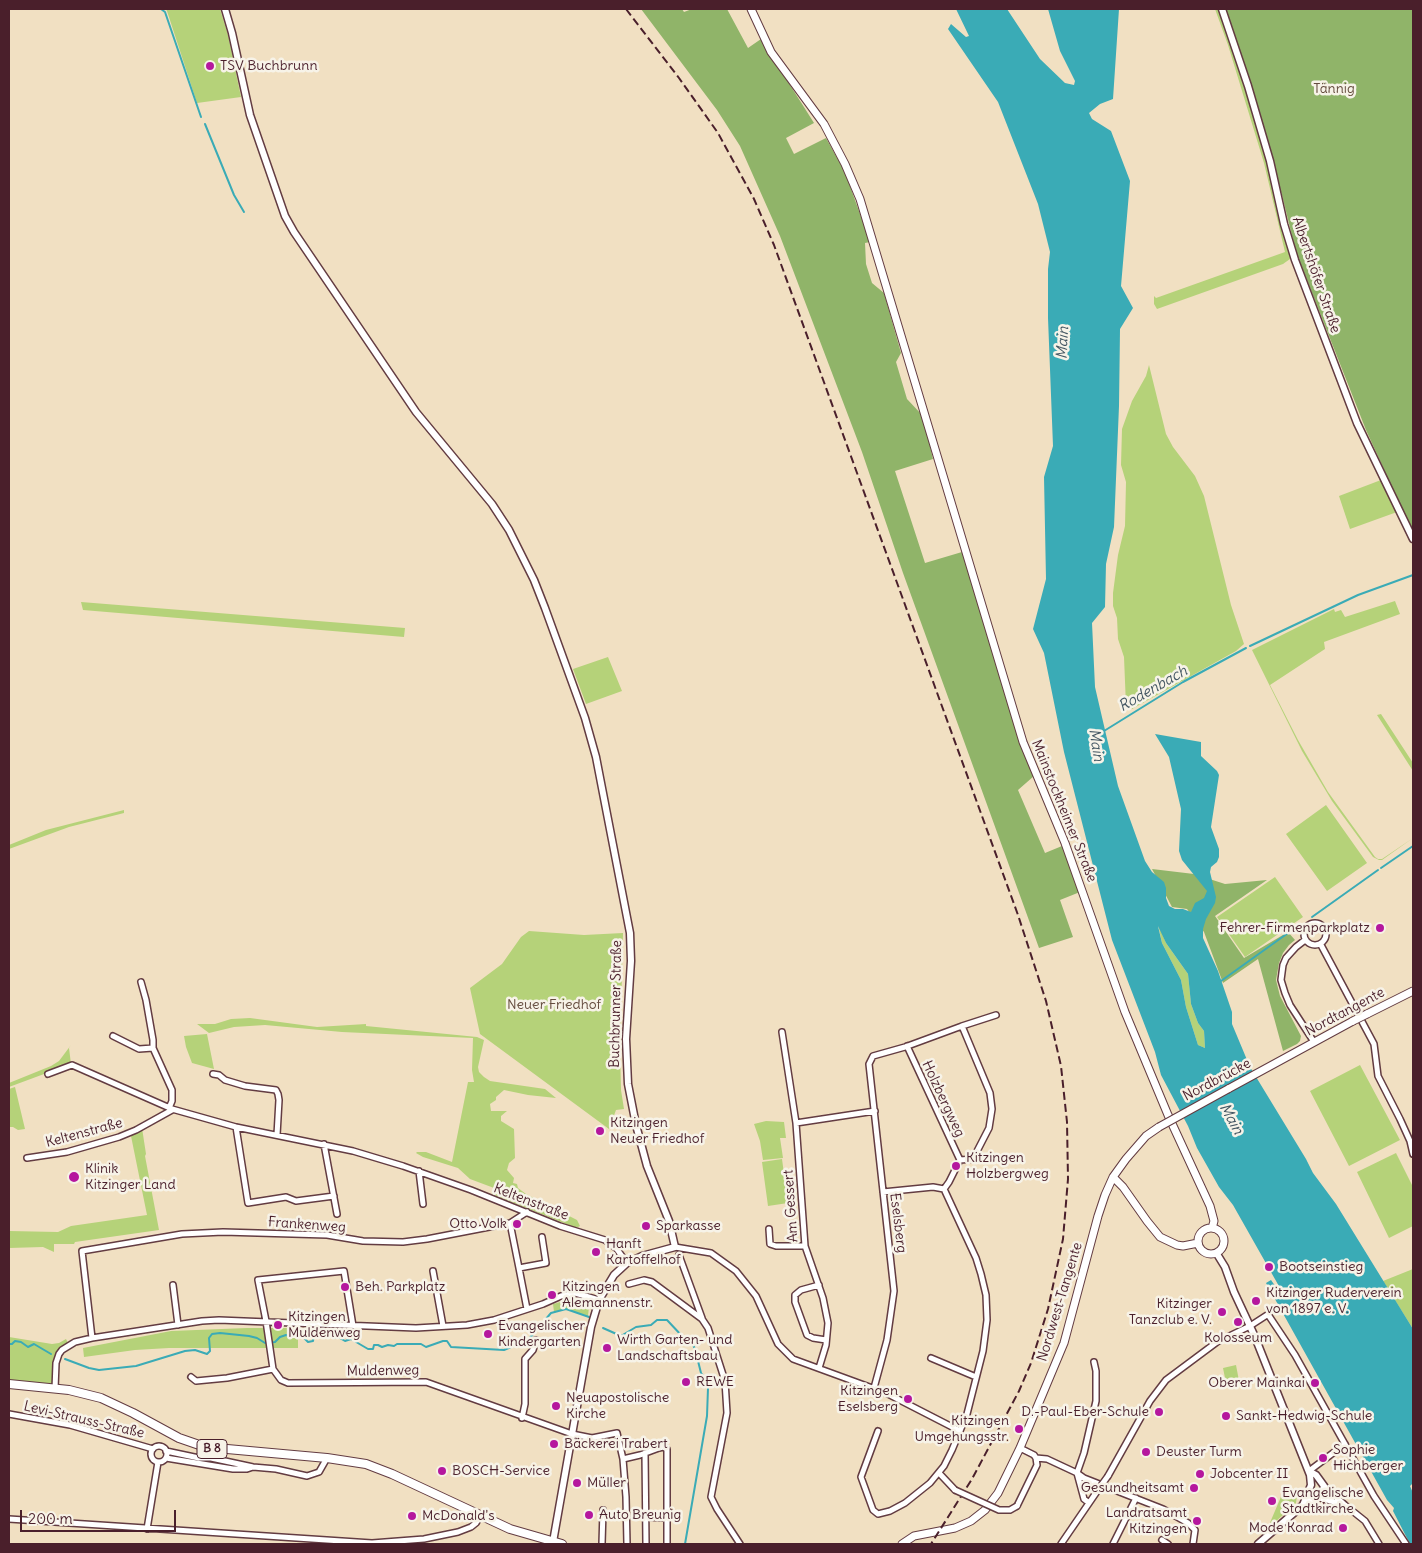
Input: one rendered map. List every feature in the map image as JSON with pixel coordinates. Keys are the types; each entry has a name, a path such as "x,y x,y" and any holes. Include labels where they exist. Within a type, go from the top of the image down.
{"main road":[{"name":"Mainstockheimer Straße","path":"751,9 771,52 824,124 845,164 860,199 1023,742 1068,851 1129,1021 1168,1115 1210,1206 1214,1220 1212,1228"},
{"name":"Nordtangente","path":"1288,1056 1413,991"},
{"name":"Nordbrücke","path":"1113,1178 1134,1148 1146,1136 1288,1056"},
{"path":"1113,1178 1124,1186 1140,1212 1160,1237 1176,1245 1183,1246 1198,1243"},
{"name":"Nordwest-Tangente","path":"902,1544 914,1536 955,1528 980,1516 998,1494 1020,1448 1064,1343 1101,1205 1113,1178"},
{"path":"1212,1228 1221,1232 1225,1240 1223,1249 1217,1254 1211,1255 1200,1249 1198,1237 1201,1232 1212,1228"},
{"name":"B 8","path":"9,1384 78,1392 109,1401 179,1438 205,1447 327,1458 378,1467 510,1529 553,1543 562,1544"}],"street":[{"name":"Buchbrunner Straße","path":"225,9 250,115 274,189 285,216 416,412 492,504 509,530 534,580 585,718 596,757 630,933 631,961 626,1039 628,1084 636,1125 648,1166 669,1222 675,1247"},
{"name":"Albertshöfer Straße","path":"1222,9 1251,95 1295,260 1360,430 1413,539"},
{"path":"1317,923 1324,927 1327,932 1326,939 1321,944 1311,945 1305,940 1305,929 1310,924 1317,923"},
{"path":"1305,940 1286,958 1281,980 1290,1005 1314,1042"},
{"path":"1321,944 1374,1044 1378,1076 1410,1141 1413,1154"},
{"path":"141,982 146,1000 153,1048 172,1090 170,1109"},
{"path":"907,1046 996,1015"},
{"path":"944,1188 960,1160 973,1159 989,1128 992,1109 990,1093 962,1026"},
{"name":"Am Gessert","path":"782,1032 796,1123 805,1246 824,1298 828,1323 819,1368"},
{"path":"112,1036 139,1049 153,1048"},
{"name":"Eselsberg","path":"874,1388 888,1340 894,1291 869,1064 873,1056 907,1046"},
{"name":"Holzbergweg","path":"907,1046 960,1160"},
{"name":"Keltenstraße","path":"48,1074 72,1065 170,1109 236,1127 370,1155 419,1171 609,1242 627,1263"},
{"path":"213,1074 220,1075 224,1080 245,1086 276,1090 279,1100 277,1135"},
{"name":"Keltenstraße","path":"27,1158 58,1154 119,1138 170,1109"},
{"path":"796,1123 875,1111"},
{"name":"Frankenweg","path":"236,1127 248,1203 286,1197 296,1201 334,1196"},
{"name":"Frankenweg","path":"324,1144 337,1214"},
{"path":"419,1171 423,1204"},
{"path":"883,1192 933,1187 944,1188"},
{"path":"878,1431 861,1477 873,1510 878,1514 890,1511 905,1503 939,1473 952,1450 967,1414 985,1338 987,1320 986,1295 976,1258 944,1188"},
{"name":"Frankenweg","path":"92,1338 82,1251 182,1234 222,1232 326,1235 363,1241 403,1242 510,1223 527,1212"},
{"path":"510,1223 527,1310"},
{"path":"768,1229 770,1244 776,1246 805,1246"},
{"path":"519,1268 546,1263 542,1237"},
{"path":"553,1543 593,1321 599,1300 614,1275 627,1263 642,1256 675,1247 711,1253 736,1271 756,1296 778,1344 793,1359 874,1388 960,1432"},
{"path":"1217,1254 1225,1267 1309,1471 1310,1487 1303,1505"},
{"path":"679,1255 702,1319 708,1328 725,1381 728,1413 711,1497 740,1544"},
{"path":"191,1377 196,1381 227,1378 273,1369 258,1280 344,1271 353,1326"},
{"path":"433,1271 443,1326"},
{"path":"629,1284 644,1280 652,1282 702,1319"},
{"path":"173,1284 178,1325"},
{"path":"819,1285 801,1290 795,1295 795,1302 808,1335 812,1338 826,1340"},
{"path":"55,1389 58,1354 75,1342 92,1338 219,1320 416,1328 467,1325 494,1320 574,1293 599,1300"},
{"path":"1061,1544 1108,1476 1150,1401 1166,1380 1212,1345 1268,1316 1295,1355 1374,1496 1406,1544"},
{"path":"522,1418 526,1404 526,1359 533,1350 536,1340"},
{"path":"931,1358 976,1377"},
{"path":"1089,1503 1084,1499 1077,1472 1086,1447 1096,1401 1094,1362"},
{"name":"Muldenweg","path":"273,1369 281,1380 288,1383 426,1382 475,1398 522,1418 572,1434 592,1438 617,1433 623,1459"},
{"name":"Levi-Strauss-Straße","path":"9,1414 70,1425 153,1449 161,1447 166,1451 307,1476 319,1472 327,1458"},
{"path":"1309,1471 1346,1444"},
{"path":"627,1544 623,1459 663,1447 667,1449 667,1544"},
{"path":"939,1473 955,1490 999,1510 1010,1510 1017,1506 1037,1465 1034,1455 1020,1448"},
{"name":"Levi-Strauss-Straße","path":"153,1449 151,1456 158,1462"},
{"path":"148,1529 147,1522 158,1462 166,1458 166,1451"},
{"path":"645,1453 646,1544"},
{"name":"Levi-Strauss-Straße","path":"166,1458 233,1469 253,1467"},
{"path":"1036,1458 1047,1459 1077,1472 1084,1478 1170,1512 1188,1523 1195,1530 1193,1544"},
{"path":"1309,1471 1318,1476 1323,1485 1366,1521 1380,1544"},
{"path":"1310,1487 1316,1482 1323,1485"},
{"path":"1258,1544 1303,1505 1322,1493 1323,1485"},
{"path":"1310,1487 1316,1497 1345,1505"},
{"path":"1113,1544 1136,1498"},
{"path":"602,1544 603,1510"},
{"path":"9,1519 386,1544 458,1532 471,1527 480,1516"},
{"path":"645,1517 667,1518"},
{"path":"1162,1540 1168,1544"}],"green space":[{"name":"TSV Buchbrunn","path":"166,9 220,9 228,35 241,97 197,103"},
{"path":"641,9 682,9 684,12 692,9 727,9 748,48 761,39 814,123 786,138 794,154 826,138 845,172 870,242 865,243 866,264 872,283 884,293 901,353 896,362 907,399 923,416 933,459 895,471 925,563 962,552 1034,776 1018,790 1045,853 1062,846 1080,892 1060,900 1073,937 1039,948 903,573 862,452 780,236 740,146 717,110"},
{"path":"1215,9 1219,9 1227,29 1261,135 1290,259 1283,264 1157,309 1154,304 1154,296 1156,298 1285,252 1264,163"},
{"name":"Tännig","path":"1226,9 1413,9 1413,533 1366,430 1296,252 1282,195"},
{"path":"1149,365 1166,434 1173,447 1195,476 1204,496 1231,605 1244,644 1236,651 1132,709 1126,706 1124,657 1118,639 1113,593 1118,555 1125,526 1126,482 1121,465 1122,429 1132,401 1146,376"},
{"path":"1381,480 1397,512 1350,529 1339,496"},
{"path":"1395,601 1400,614 1324,642 1325,649 1270,685 1298,740 1328,792 1375,857 1382,859 1413,838 1382,860 1379,860 1373,857 1332,801 1302,751 1252,650 1334,609 1335,612 1341,610 1345,617"},
{"path":"81,602 405,628 404,637 83,610"},
{"path":"608,657 622,691 586,704 573,669"},
{"path":"1381,714 1413,763 1413,771 1377,715"},
{"path":"1326,805 1367,863 1327,891 1286,834"},
{"path":"124,810 124,813 69,827 9,849 9,845 46,830"},
{"path":"1152,869 1194,874 1225,884 1267,880 1215,916 1244,958 1288,932 1295,940 1283,953 1276,980 1280,996 1301,1036 1297,1044 1283,1051 1258,959 1223,983 1204,932 1187,909 1172,907"},
{"path":"1275,877 1303,917 1245,957 1217,917"},
{"path":"1158,924 1166,943 1188,974 1191,1004 1198,1023 1204,1031 1205,1048 1198,1045 1186,1007 1181,980 1162,943"},
{"name":"Neuer Friedhof","path":"529,931 584,935 623,933 620,1050 621,1090 624,1109 616,1110 609,1129 480,1034 470,988 502,964 521,937"},
{"path":"250,1018 317,1027 366,1024 366,1026 477,1037 484,1040 478,1067 479,1072 484,1077 490,1081 545,1089 556,1098 504,1090 490,1104 491,1111 507,1111 501,1116 501,1121 514,1129 515,1158 509,1163 507,1170 514,1178 513,1183 517,1184 518,1188 526,1194 577,1220 580,1226 574,1227 492,1194 494,1188 470,1179 458,1168 416,1153 426,1152 452,1162 468,1082 474,1082 472,1070 473,1038 342,1032 265,1025 234,1027 209,1033 197,1024 215,1024 231,1019"},
{"path":"207,1034 214,1069 192,1063 186,1047 184,1036"},
{"path":"71,1045 69,1048 71,1064 9,1087 9,1083 59,1061"},
{"path":"1360,1065 1400,1140 1349,1166 1310,1091"},
{"path":"15,1087 25,1129 18,1130 9,1127 9,1089"},
{"path":"766,1121 784,1122 786,1138 780,1138 783,1158 763,1160 760,1141 754,1124"},
{"path":"142,1128 145,1156 159,1230 75,1242 74,1244 54,1244 54,1252 43,1247 9,1248 9,1231 58,1232 71,1226 147,1215 131,1136 129,1135"},
{"path":"1396,1153 1413,1187 1413,1226 1389,1238 1357,1172"},
{"path":"782,1159 788,1203 768,1206 762,1162"},
{"path":"1413,1269 1413,1329 1383,1281"},
{"path":"568,1300 585,1303 589,1307 588,1316 566,1309 554,1312 553,1304"},
{"path":"298,1328 298,1348 169,1348 135,1350 84,1357 83,1348 171,1331"},
{"path":"9,1337 52,1344 66,1339 68,1343 58,1353 54,1383 51,1386 9,1381"},
{"path":"1236,1365 1240,1386 1227,1388 1223,1368"},
{"path":"1290,1487 1297,1496 1296,1503 1272,1525 1269,1525 1283,1492 1287,1494"}],"water":[{"name":"Main","path":"956,9 1007,9 1040,59 1065,83 1074,85 1075,81 1060,51 1048,9 1119,9 1113,99 1100,104 1089,113 1092,119 1111,131 1130,181 1121,286 1133,308 1120,329 1114,527 1106,564 1105,607 1092,623 1095,687 1118,786 1145,861 1152,872 1164,882 1169,906 1175,909 1191,912 1195,903 1204,898 1207,891 1182,860 1179,851 1181,809 1169,757 1155,734 1201,742 1201,756 1219,775 1211,827 1219,849 1219,857 1217,862 1211,867 1210,872 1216,897 1215,903 1206,919 1203,938 1218,971 1232,1012 1232,1024 1250,1067 1313,1173 1336,1204 1413,1329 1413,1483 1410,1486 1413,1493 1413,1544 1410,1544 1393,1511 1394,1508 1387,1500 1266,1283 1271,1280 1278,1290 1280,1288 1233,1205 1219,1187 1197,1148 1188,1126 1161,1075 1155,1052 1112,940 1064,752 1044,653 1033,629 1046,579 1044,477 1053,446 1048,318 1050,252 1038,204 998,102 948,29 951,24 966,37 969,36","holes":["1158,926 1166,943 1188,974 1191,1004 1198,1023 1204,1031 1205,1048 1198,1045 1186,1007 1181,980 1162,943"]}],"waterway":[{"path":"161,9 165,12 201,117"},
{"path":"205,124 234,195 244,212"},
{"name":"Rodenbach","path":"1250,646 1358,595 1413,575"},
{"name":"Rodenbach","path":"1104,731 1183,682 1246,648"},
{"path":"1381,868 1413,846"},
{"path":"1312,917 1378,870"},
{"path":"1221,981 1295,928"},
{"path":"65,1359 99,1370 136,1366 185,1351 195,1350 207,1354 210,1351 209,1338 212,1334 220,1333 249,1336 265,1343 275,1342 280,1337 286,1335 294,1337 296,1335 308,1342 313,1341 314,1335 317,1334 321,1337 330,1334 333,1338 338,1337 345,1341 351,1339 368,1349 373,1349 374,1345 382,1347 397,1344 421,1344 426,1347 447,1341 451,1347 504,1350 528,1340 551,1313 566,1309 589,1317"},
{"path":"603,1328 621,1336 636,1327 651,1325 657,1320 667,1320 682,1336 692,1343 695,1349 701,1373 707,1381 707,1416 685,1544"},
{"path":"9,1344 15,1341 21,1342 28,1347 34,1344 51,1354"}],"railway":[{"path":"626,9 718,133 754,199 774,245 1018,915 1046,1001 1061,1066 1067,1122 1068,1179 1063,1239 1048,1309 1031,1363 1019,1391 972,1479 931,1544"}],"place":[{"name":"TSV Buchbrunn","path":"210,66"},
{"name":"Fehrer-Firmenparkplatz","path":"1380,928"},
{"name":"Kitzingen Neuer Friedhof","path":"600,1131"},
{"name":"Kitzingen Holzbergweg","path":"956,1166"},
{"name":"Klinik Kitzinger Land","path":"74,1177"},
{"name":"Otto Volk","path":"517,1224"},
{"name":"Sparkasse","path":"646,1226"},
{"name":"Hanft Kartoffelhof","path":"596,1252"},
{"name":"Bootseinstieg","path":"1269,1267"},
{"name":"Beh. Parkplatz","path":"345,1287"},
{"name":"Kitzingen Alemannenstr.","path":"552,1295"},
{"name":"Kitzinger Ruderverein von 1897 e. V.","path":"1256,1301"},
{"name":"Kitzinger Tanzclub e. V.","path":"1222,1312"},
{"name":"Kolosseum","path":"1238,1322"},
{"name":"Kitzingen Muldenweg","path":"278,1325"},
{"name":"Evangelischer Kindergarten","path":"488,1334"},
{"name":"Wirth Garten- und Landschaftsbau","path":"607,1348"},
{"name":"REWE","path":"686,1382"},
{"name":"Oberer Mainkai","path":"1315,1383"},
{"name":"Kitzingen Eselsberg","path":"908,1399"},
{"name":"Neuapostolische Kirche","path":"556,1406"},
{"name":"D.-Paul-Eber-Schule","path":"1159,1412"},
{"name":"Sankt-Hedwig-Schule","path":"1226,1416"},
{"name":"Kitzingen Umgehungsstr.","path":"1019,1429"},
{"name":"Bäckerei Trabert","path":"554,1444"},
{"name":"Deuster Turm","path":"1146,1452"},
{"name":"Sophie Hichberger","path":"1323,1458"},
{"name":"BOSCH-Service","path":"442,1471"},
{"name":"Jobcenter II","path":"1200,1474"},
{"name":"Müller","path":"577,1483"},
{"name":"Gesundheitsamt","path":"1194,1488"},
{"name":"Evangelische Stadtkirche","path":"1272,1501"},
{"name":"Auto Breunig","path":"589,1515"},
{"name":"McDonald's","path":"412,1516"},
{"name":"Landratsamt Kitzingen","path":"1197,1521"},
{"name":"Mode Konrad","path":"1343,1528"}]}
